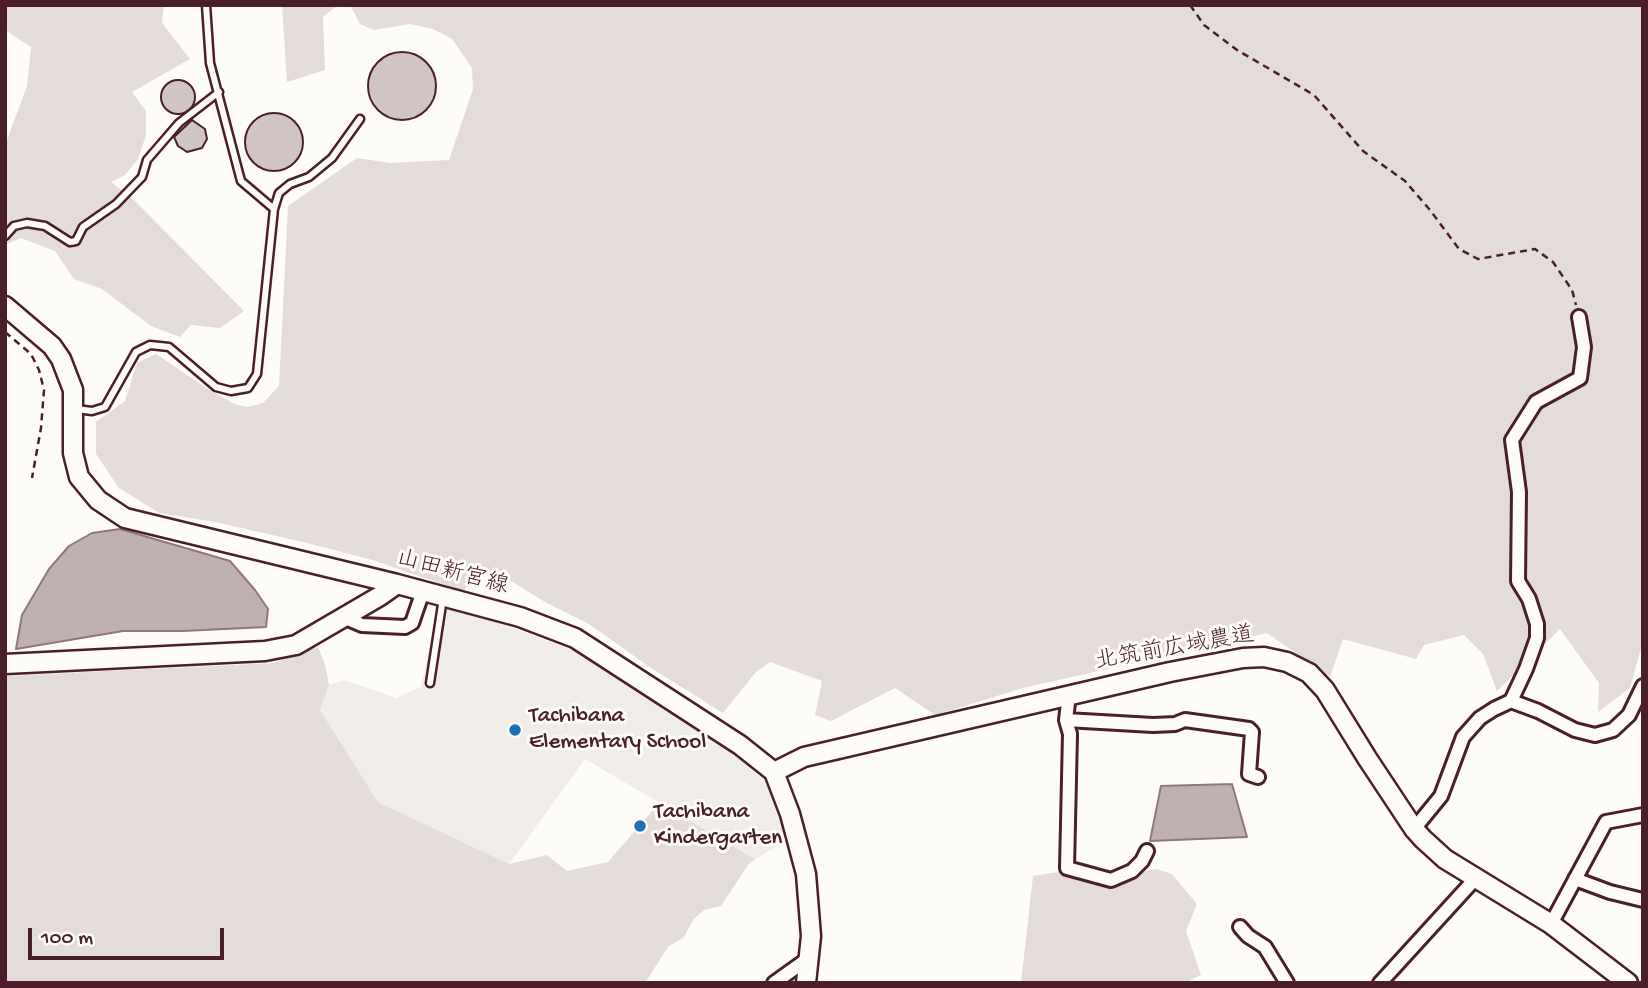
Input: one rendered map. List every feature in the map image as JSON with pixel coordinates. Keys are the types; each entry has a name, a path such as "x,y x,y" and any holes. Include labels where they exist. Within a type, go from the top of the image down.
{"street":[{"name":"山田新宮線","path":"5,306 52,346 61,359 73,390 73,453 79,477 98,500 125,518 397,584 520,617 575,638 740,745 774,772"},
{"path":"1414,829 1441,796 1463,737 1480,718 1511,701 1537,638 1537,624 1529,599 1518,581 1519,492 1512,440 1536,402 1580,378 1584,347 1579,317"},
{"path":"5,664 265,651 296,645 397,584"},
{"path":"343,617 362,625 405,627 412,623 423,591"},
{"name":"北筑前広域農道","path":"774,772 804,757 1069,694 1243,658 1265,657 1287,662 1308,673 1325,690 1414,829 1445,859 1551,924 1628,983"},
{"path":"1511,701 1575,730 1595,735 1613,730 1629,715 1643,685"},
{"path":"1069,694 1066,720 1070,734 1066,868 1111,880 1132,871 1147,851"},
{"path":"1066,720 1153,725 1175,724 1185,720 1249,729 1252,732 1249,774 1258,777"},
{"path":"774,772 790,814 806,874 811,936 806,983"},
{"path":"1551,924 1606,822 1643,815"},
{"path":"1380,983 1475,879"},
{"path":"1575,879 1643,900"},
{"path":"1240,927 1265,947 1287,983"},
{"path":"774,983 809,958"}],"lane":[{"path":"206,5 210,63 242,181 274,209"},
{"path":"5,236 14,226 27,223 44,226 70,242 76,241 83,227 116,204 142,177 147,160 179,122 219,92"},
{"path":"74,409 92,411 105,407 136,352 149,345 169,347 216,387 231,391 248,388 257,374 274,209 279,193 290,184 309,177 332,158 360,119"},
{"path":"430,683 444,597"}],"path":[{"path":"1190,5 1203,25 1237,50 1314,95 1363,151 1405,181 1460,249 1478,259 1535,249 1553,262 1572,290 1579,317"},
{"path":"5,332 31,354 44,390 41,428 32,478"}],"shaded area":[{"path":"5,5 164,5 162,23 190,59 132,92 146,111 146,135 138,159 125,175 111,182 135,201 244,311 220,328 191,325 180,337 151,326 102,289 74,279 55,251 21,238 5,245 5,145 27,86 31,47 5,30"},
{"path":"282,5 338,5 323,17 325,70 287,82"},
{"path":"350,5 1643,5 1643,641 1630,688 1598,712 1599,683 1560,629 1497,691 1483,654 1464,635 1424,645 1416,659 1343,639 1330,677 1267,633 1023,688 935,715 895,688 831,721 815,715 822,681 770,662 756,672 723,713 651,668 589,624 511,581 480,572 463,591 369,559 307,543 215,522 159,513 119,488 96,454 96,422 125,401 137,363 156,354 234,404 247,407 263,403 279,386 288,206 357,158 390,163 449,160 473,89 472,68 452,39 433,29 410,24 374,30 360,24"},
{"path":"120,529 230,561 268,609 266,627 123,631 16,649 22,615 49,569 69,546 92,533"},
{"name":"Tachibana Elementary School","path":"439,601 575,651 728,749 771,787 790,839 755,859 585,759 509,864 378,802 320,710 329,685 344,680 396,698 421,687"},
{"path":"318,647 329,685 320,710 378,802 509,864 547,855 567,871 608,862 659,803 755,859 748,865 721,906 704,910 693,920 684,937 668,947 645,983 5,983 5,676 274,663"},
{"path":"1232,784 1247,837 1150,841 1161,786"},
{"path":"1077,869 1113,877 1156,869 1172,874 1197,904 1186,931 1201,975 1185,983 1021,983 1033,876"}],"building":[{"path":"402,52 415,55 426,62 433,73 436,86 433,99 426,110 415,117 402,120 389,117 378,110 371,99 368,86 371,73 378,62 389,55"},
{"path":"178,80 190,85 195,97 190,109 178,114 166,109 161,97 166,85"},
{"path":"268,113 280,113 295,121 303,136 303,148 295,163 280,171 268,171 253,163 245,148 245,136 253,121"},
{"path":"192,120 205,129 207,139 202,148 187,152 178,146 174,137"}],"place":[{"name":"Tachibana Elementary School","path":"515,730"},
{"name":"Tachibana Kindergarten","path":"640,826"}]}
